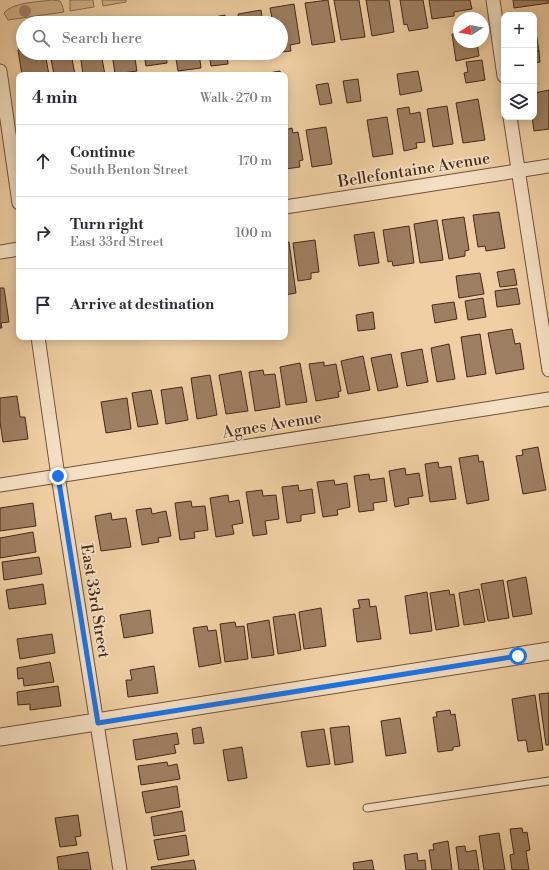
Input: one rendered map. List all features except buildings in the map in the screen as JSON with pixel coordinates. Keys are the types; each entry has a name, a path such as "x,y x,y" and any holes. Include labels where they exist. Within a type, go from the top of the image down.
{"street":[{"path":"493,0 501,55"},
{"path":"0,71 16,181"},
{"path":"510,120 549,370"},
{"name":"Bellefontaine Avenue","path":"288,207 549,166"},
{"path":"0,252 16,249"},
{"name":"East 33rd Street","path":"38,340 58,476 120,870"},
{"name":"Agnes Avenue","path":"0,485 549,399"},
{"path":"0,737 98,723 549,651"}],"lane":[{"path":"367,808 549,781"}],"shaded area":[{"path":"52,0 60,1 64,12 36,16 16,16 16,19 8,20 4,13 13,7 33,2"},
{"path":"70,0 93,0 94,7 70,11"},
{"path":"102,0 126,0 126,2 103,6"}],"route":[{"path":"58,476 98,723 518,656"}]}
